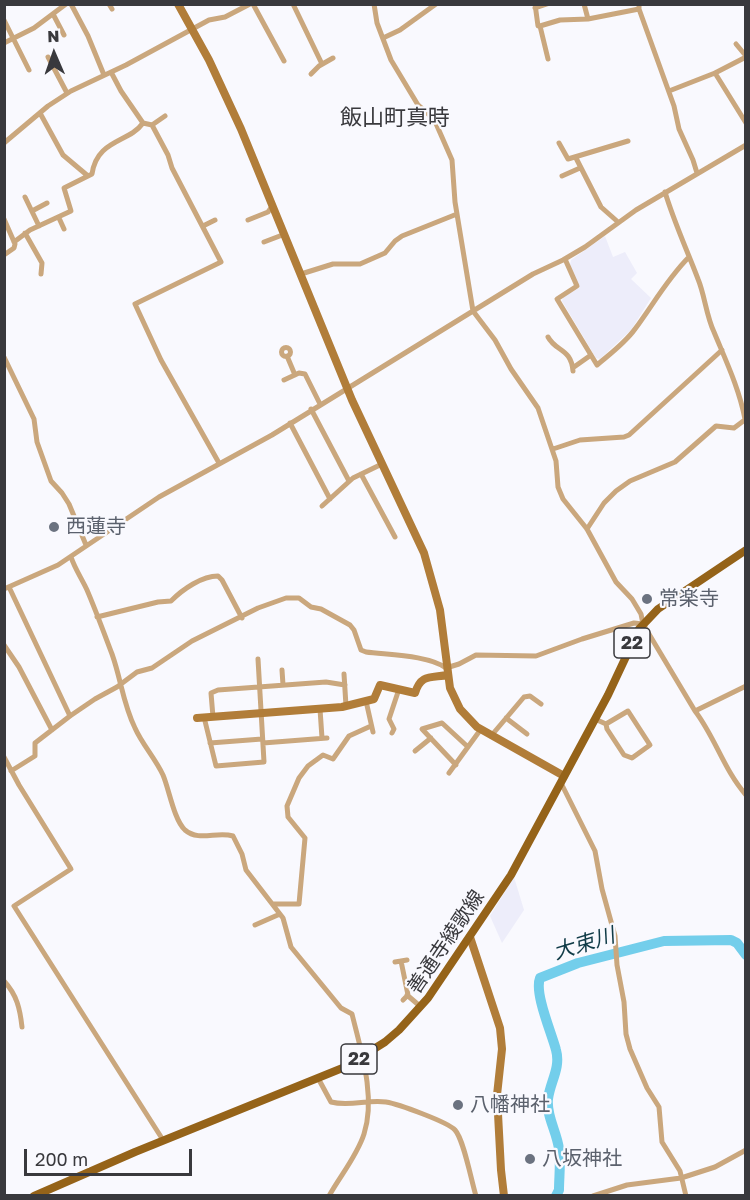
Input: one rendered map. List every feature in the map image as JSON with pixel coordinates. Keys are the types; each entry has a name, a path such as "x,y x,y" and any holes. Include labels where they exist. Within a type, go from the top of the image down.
{"main road":[{"name":"善通寺綾歌線","path":"34,1196 163,1140 318,1078 363,1056 399,1030 421,1007 511,875 643,624 664,604 746,550"}],"street":[{"path":"4,43 34,28 66,4"},
{"path":"71,4 88,36 104,75"},
{"path":"178,4 193,29 241,129 347,387 424,553 440,610 447,671 454,699 467,718 481,729 562,780 595,851 602,890 615,936 626,1034 647,1088 659,1107 662,1142 676,1164 686,1196"},
{"path":"4,143 67,93 209,20 225,17 251,4 284,61"},
{"path":"293,4 322,64"},
{"path":"375,4 377,23 391,60 418,105 434,119 452,160 457,214 473,311 495,340 544,419 556,461 560,493 568,507 587,529 616,582 632,598 641,614 643,624 705,725 736,784 746,795"},
{"path":"383,38 400,30 436,4"},
{"path":"547,4 535,6 538,26 540,26 548,59"},
{"path":"584,4 588,19"},
{"path":"615,4 617,13"},
{"path":"540,26 560,20 588,19 639,7 669,91 679,129 697,173"},
{"path":"53,14 64,35"},
{"path":"4,20 29,70"},
{"path":"669,91 715,73 746,57 736,44"},
{"path":"48,57 67,93"},
{"path":"310,74 333,58"},
{"path":"111,72 143,123 152,125 165,116"},
{"path":"715,73 746,123"},
{"path":"40,113 63,155 88,176"},
{"path":"14,242 25,233 71,211 64,188 92,174 93,165 110,144 139,128 143,123"},
{"path":"152,125 221,262 135,304 161,360 219,463"},
{"path":"559,143 568,159 628,141"},
{"path":"70,716 7,588 38,575 71,557 159,497 253,446 533,274 565,259 665,192 746,145"},
{"path":"576,158 601,207 618,222"},
{"path":"561,176 580,168"},
{"path":"587,529 604,503 630,481 675,462 716,426 734,428 745,419 737,386 713,330 699,280 676,229 665,192"},
{"path":"25,197 39,226"},
{"path":"32,211 47,203"},
{"path":"248,220 268,212 273,206"},
{"path":"301,274 333,264 360,264 385,253 402,236 457,214"},
{"path":"59,218 64,229"},
{"path":"4,219 14,242 14,248 4,255"},
{"path":"203,226 215,220"},
{"path":"25,233 42,263 41,274"},
{"path":"264,243 285,234"},
{"path":"565,259 577,286 557,299 597,365 634,331 676,270 689,257"},
{"path":"548,338 552,344 565,351 574,369 591,355"},
{"path":"553,449 580,440 629,435 722,350"},
{"path":"287,356 296,375"},
{"path":"4,357 34,419 43,463 51,481 69,504 86,545"},
{"path":"4,373 11,369"},
{"path":"284,380 305,374 320,404"},
{"path":"737,386 746,385"},
{"path":"311,409 349,482"},
{"path":"290,423 330,499"},
{"path":"322,506 349,482 382,464"},
{"path":"361,474 395,537"},
{"path":"71,557 122,682 120,688 130,717 163,775 179,823 187,831 197,836 233,836 242,854 246,870 280,914 287,928 291,947 341,1008 352,1014 363,1056 369,1103 362,1139 329,1196"},
{"path":"97,617 171,601 179,593 211,576 218,576 242,618"},
{"path":"11,771 35,756 35,743 70,716 137,672 152,668 192,641 258,608 293,597 350,625 361,650 441,664 447,671"},
{"path":"258,659 261,713 262,741 264,762 216,766 201,718 261,713 320,709 346,706 374,699 380,685 415,693 419,681 447,671 476,655 536,656 634,623 643,624"},
{"path":"4,645 19,667 52,730"},
{"path":"282,670 283,685"},
{"path":"344,674 346,706"},
{"path":"213,717 211,693 218,690 326,682 345,685"},
{"path":"695,711 746,686"},
{"path":"392,733 394,729 389,719 399,689"},
{"path":"491,736 524,697 530,696 541,704"},
{"path":"274,904 302,904 300,872 302,846 305,838 288,817 289,794 301,772 308,766 323,755 333,759 349,736 372,729 366,701"},
{"path":"210,743 325,738 320,709"},
{"path":"628,711 650,745 632,758 624,756 606,724 628,711"},
{"path":"506,718 527,734"},
{"path":"595,719 606,724"},
{"path":"456,765 422,729 442,723 468,747"},
{"path":"449,773 481,729"},
{"path":"415,752 430,738"},
{"path":"4,757 71,869 14,906 163,1140"},
{"path":"255,926 280,914"},
{"path":"470,937 500,1028 502,1049 496,1095 504,1196"},
{"path":"401,961 405,997 421,1007"},
{"path":"4,981 12,990 17,1001 22,1027"},
{"path":"318,1078 331,1102 341,1105 386,1102 436,1119 455,1130 477,1196"},
{"path":"593,1196 627,1185 681,1178 715,1167 746,1150"}],"shaded area":[{"path":"605,236 613,257 625,252 637,273 631,279 651,298 631,330 600,359 596,358 562,301 563,297 579,288 570,265 571,260"},
{"path":"514,877 524,910 502,943 490,916"}],"waterway":[{"name":"大束川","path":"556,1196 559,1190 560,1154 550,1118 548,1099 557,1057 541,1003 540,978 578,963 664,941 731,940 737,943 746,955"}],"place":[{"name":"西蓮寺","path":"54,527"},
{"name":"常楽寺","path":"647,599"},
{"name":"八幡神社","path":"458,1105"},
{"name":"八坂神社","path":"530,1159"}],"district":[{"name":"飯山町真時","path":"395,118"}]}
